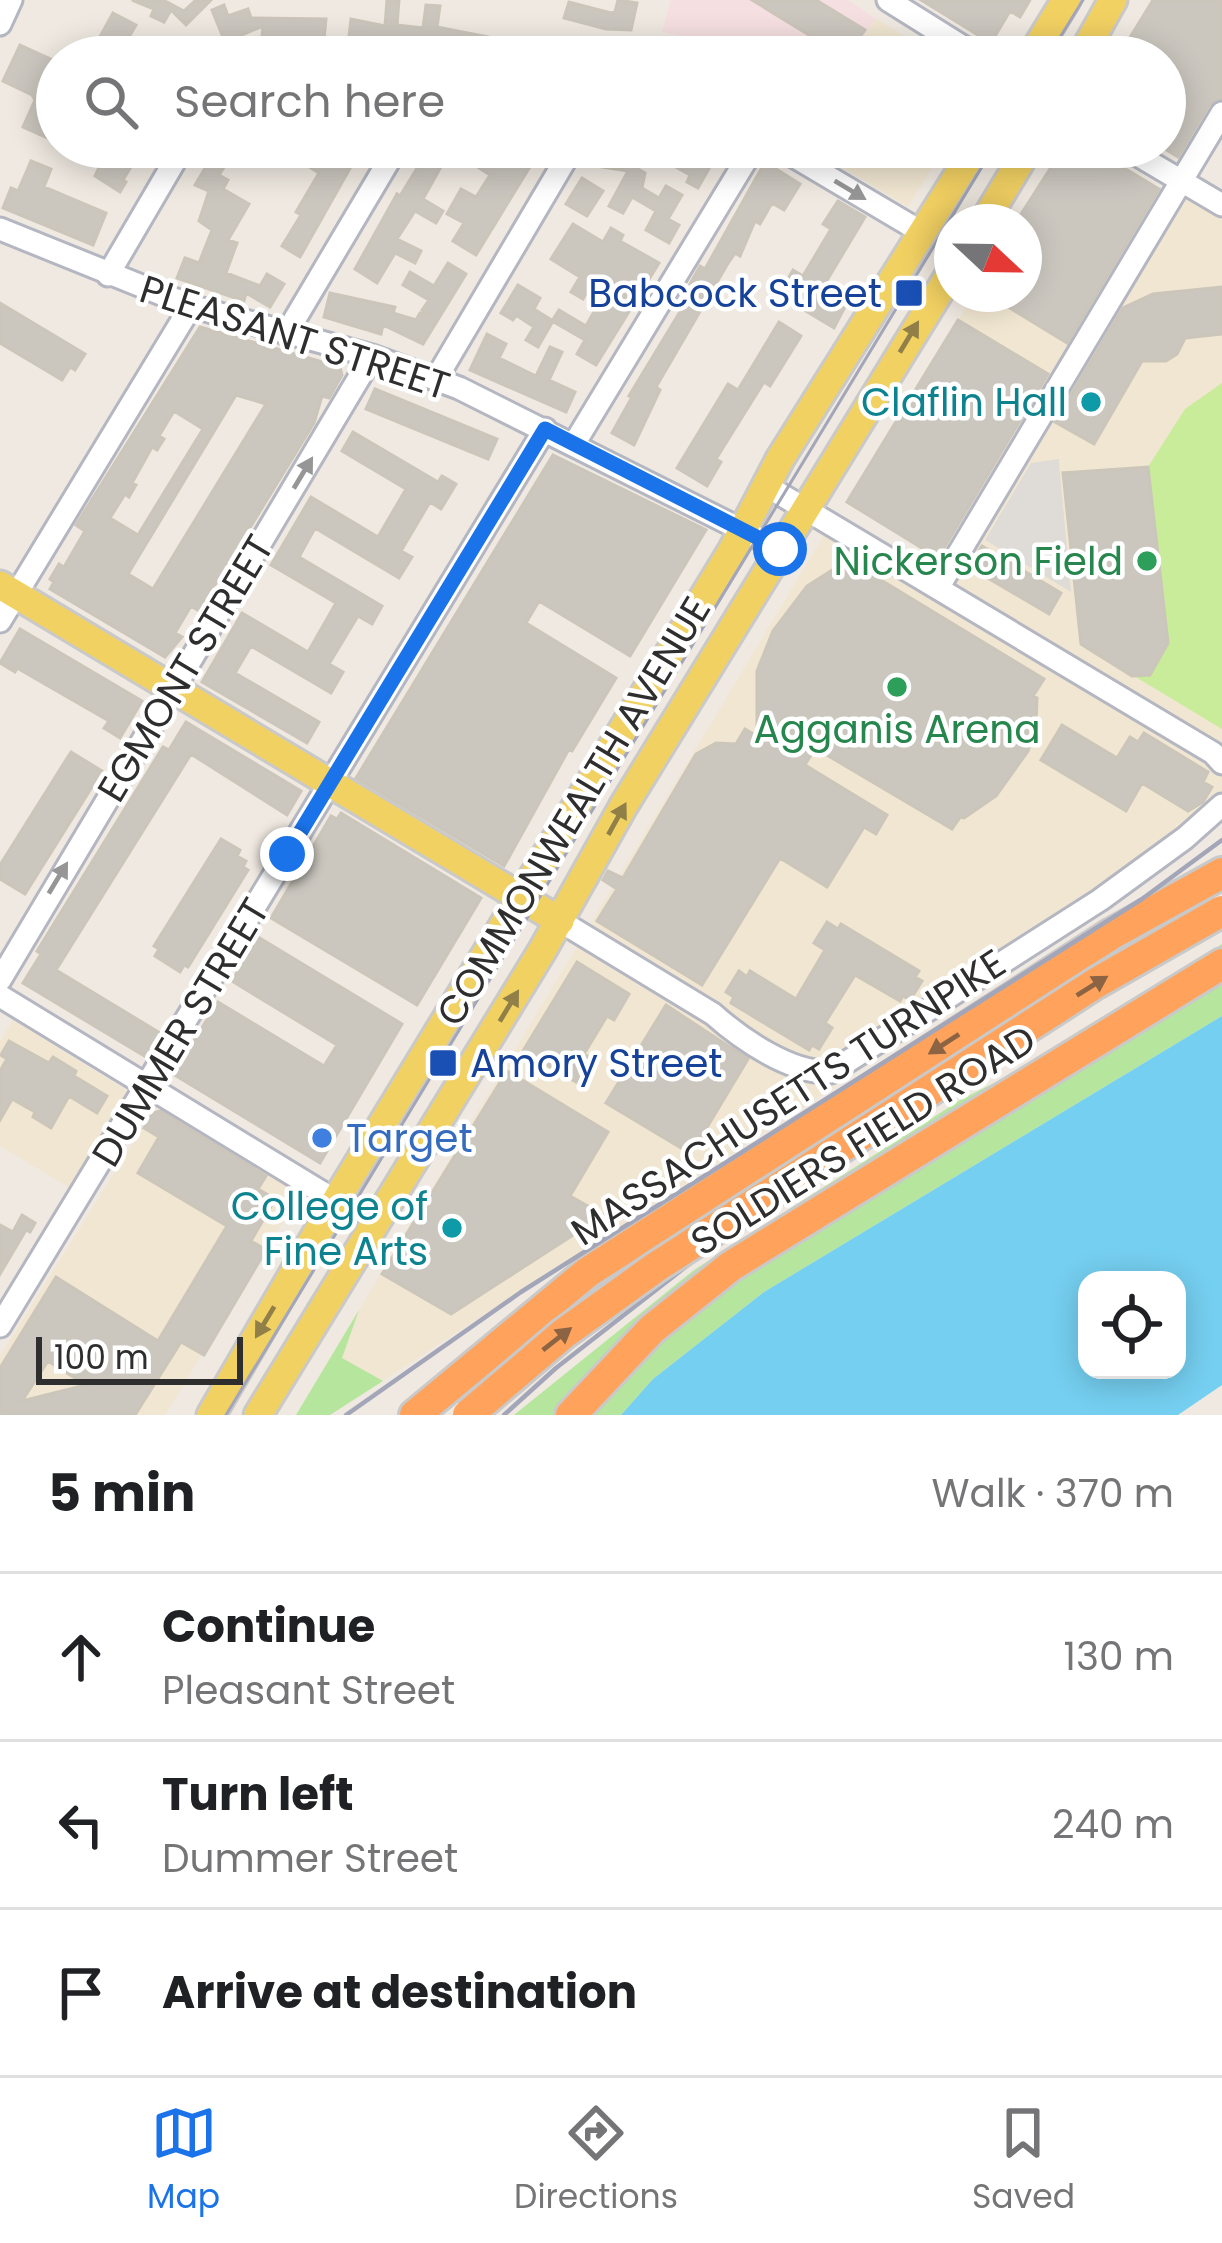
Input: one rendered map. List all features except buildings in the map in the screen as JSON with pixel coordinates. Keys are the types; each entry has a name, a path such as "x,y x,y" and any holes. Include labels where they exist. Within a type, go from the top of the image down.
{"highway":[{"name":"MASSACHUSETTS TURNPIKE","path":"415,1415 588,1272 1112,934 1222,873"},
{"name":"MASSACHUSETTS TURNPIKE","path":"468,1415 563,1334 656,1268 1096,983 1222,910"},
{"name":"SOLDIERS FIELD ROAD","path":"571,1415 642,1338 731,1266 1222,964"},
{"name":"SOLDIERS FIELD ROAD","path":"594,1415 655,1351 741,1281 1222,985"}],"main road":[{"path":"1044,36 1066,0"},
{"path":"1093,36 1113,0"},
{"name":"COMMONWEALTH AVENUE","path":"211,1415 744,528 765,485 963,168"},
{"path":"995,204 1016,168"},
{"name":"COMMONWEALTH AVENUE","path":"258,1415 934,300"},
{"path":"8,590 560,921"}],"street":[{"path":"889,0 946,36"},
{"path":"938,588 1222,113"},
{"path":"108,275 171,168"},
{"path":"286,334 385,168"},
{"path":"436,379 562,168"},
{"path":"574,444 741,168"},
{"path":"813,168 922,233"},
{"path":"1158,168 1222,206"},
{"name":"PLEASANT STREET","path":"0,230 191,306 372,356 436,379 780,549"},
{"path":"0,621 8,590 191,306"},
{"name":"EGMONT STREET","path":"2,998 173,688 372,356"},
{"name":"DUMMER STREET","path":"4,1312 148,1085 545,429"},
{"path":"765,485 1213,753 1222,763"},
{"path":"560,921 807,1072 831,1072 1100,900 1222,805"},
{"path":"2,998 336,1201"}],"shaded area":[{"path":"671,0 848,0 875,18 864,36 681,36 662,32"},
{"path":"875,18 904,36 864,36"},
{"path":"844,168 932,168 908,207"},
{"path":"1187,199 1222,220 1222,749 951,586 1043,431 934,362 963,312 1042,312 1042,250 1124,298"},
{"path":"1059,459 1071,592 985,540 1031,463"},
{"path":"824,535 1208,755 1222,769 1222,821 1095,917 330,1415 296,1415"},
{"path":"13,1020 126,1090 72,1189 0,1146 0,1041"},
{"path":"156,1106 301,1193 165,1415 0,1415 0,1356"}],"green space":[{"name":"Nickerson Field","path":"1222,383 1222,729 1081,644 1063,473 1148,467 1185,409"},
{"path":"1222,944 1222,1016 764,1292 653,1379 621,1415 514,1415 694,1270 962,1099 1024,1068"},
{"path":"359,1310 342,1358 383,1381 330,1415 296,1415"}],"water":[{"path":"1222,1016 1222,1385 1178,1415 621,1415 653,1379 764,1292"}],"tram line":[{"path":"1061,36 1083,0"},
{"path":"226,1415 981,168"}],"railway":[{"path":"346,1415 521,1292 1142,899 1222,840"},
{"path":"504,1415 556,1368 843,1144 1141,949"}],"place":[{"name":"Babcock Street","path":"909,293"},
{"name":"Claflin Hall","path":"1091,402"},
{"name":"Nickerson Field","path":"1147,561"},
{"name":"Agganis Arena","path":"897,687"},
{"name":"Amory Street","path":"443,1063"},
{"name":"Target","path":"322,1138"},
{"name":"College of Fine Arts","path":"452,1228"}],"route":[{"path":"287,854 545,429 780,549"}]}
